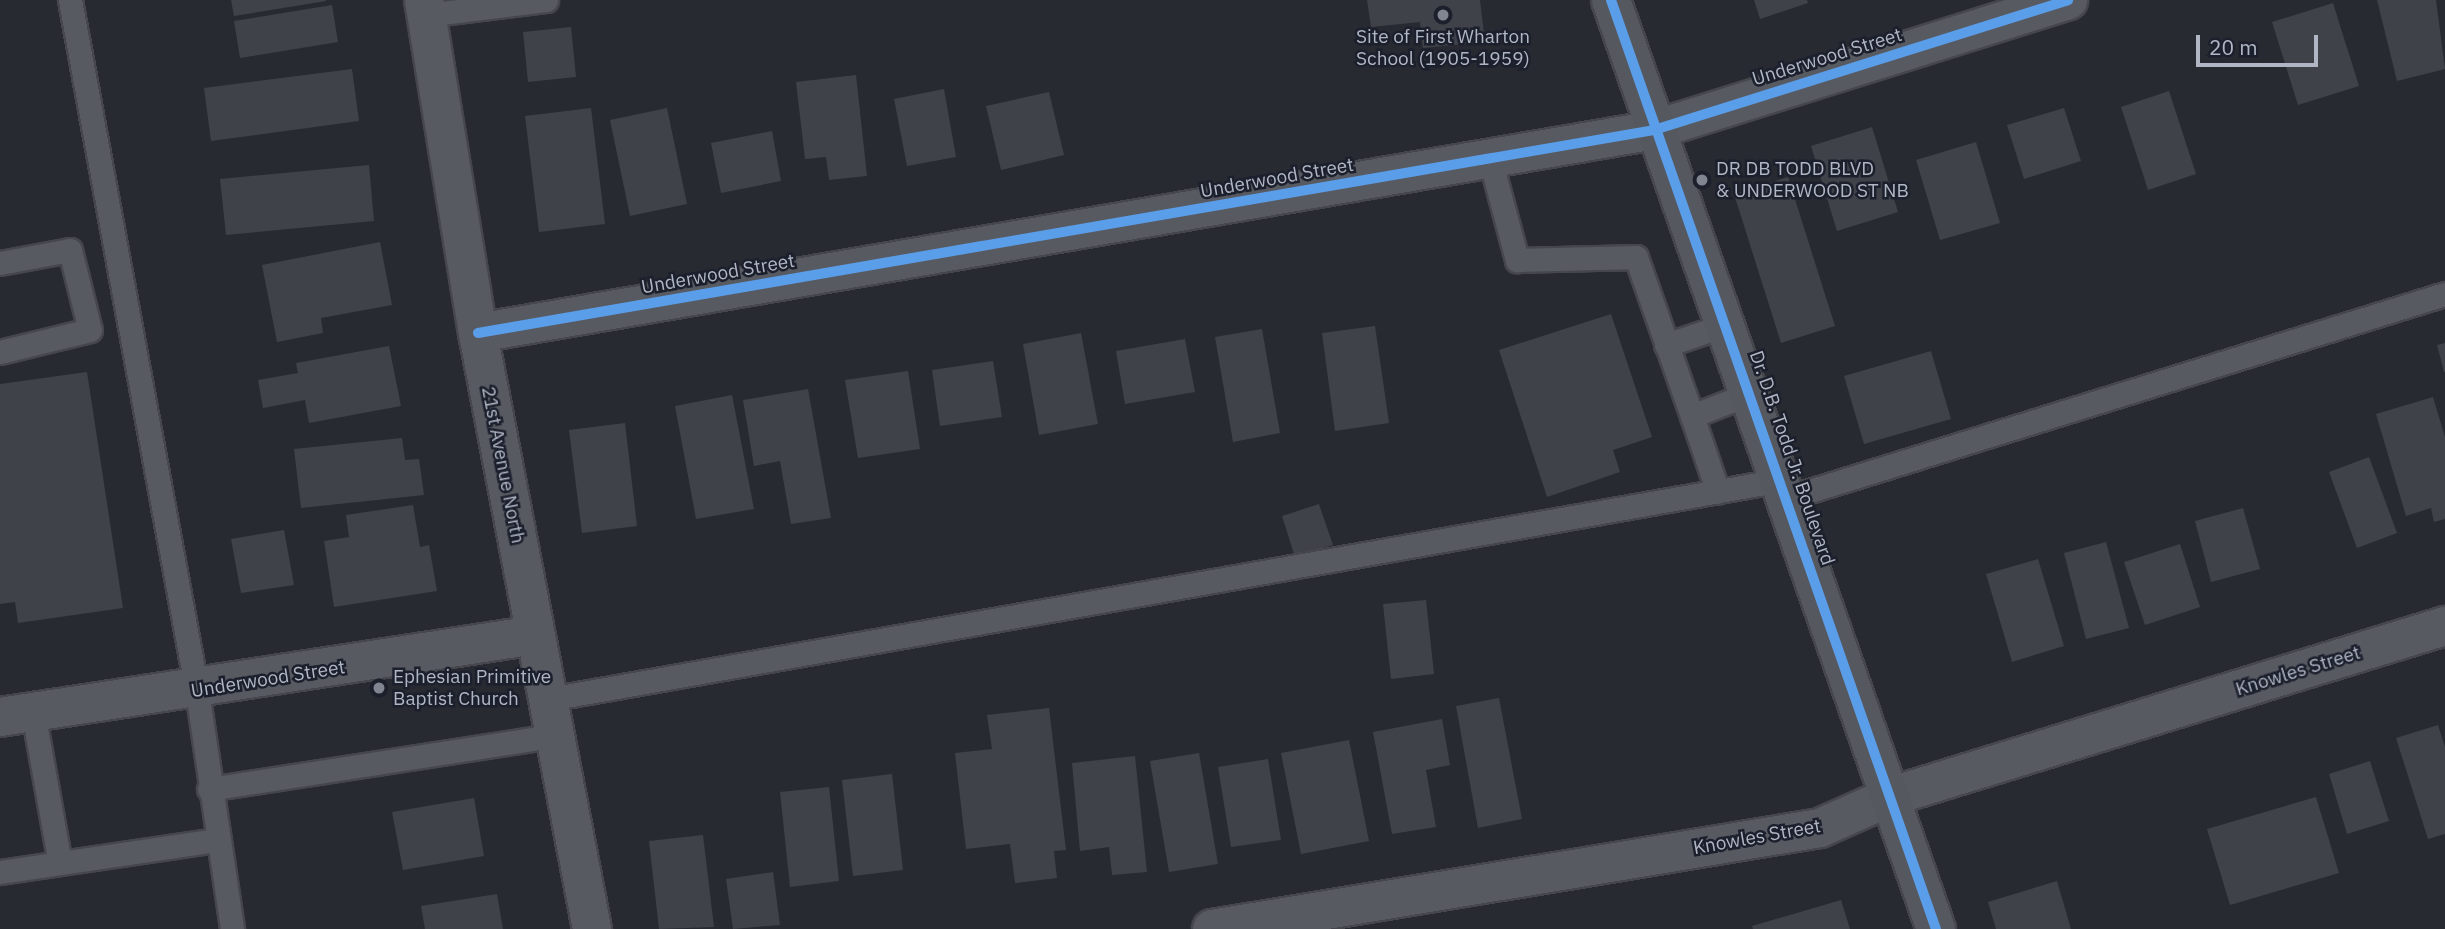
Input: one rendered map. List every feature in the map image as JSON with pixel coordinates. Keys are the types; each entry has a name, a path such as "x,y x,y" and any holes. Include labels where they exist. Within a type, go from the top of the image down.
{"main road":[{"name":"Dr. D.B. Todd Jr. Boulevard","path":"1611,0 1654,130 1751,393 1892,796 1936,929"}],"street":[{"name":"Underwood Street","path":"478,333 1654,130 2068,0"},
{"name":"21st Avenue North","path":"425,8 478,333 592,929"},
{"name":"Knowles Street","path":"1212,929 1820,828 1892,796 2445,626"},
{"name":"Underwood Street","path":"16,715 197,691 535,635"}],"lane":[{"path":"70,0 197,691 209,789 232,929"},
{"path":"425,8 547,0"},
{"path":"1490,159 1517,260 1636,257 1718,492"},
{"path":"0,263 70,250 90,330 0,352"},
{"path":"209,789 552,717 1718,492 1784,489 2445,293"},
{"path":"1666,345 1726,325"},
{"path":"1692,416 1751,393"},
{"path":"16,715 60,863"},
{"path":"0,872 218,840"}],"building":[{"path":"231,0 326,0 326,1 234,16"},
{"path":"1367,0 1480,0 1485,42 1423,48 1420,22 1371,27"},
{"path":"1754,0 1807,0 1808,3 1760,19"},
{"path":"2377,0 2436,0 2445,69 2397,81"},
{"path":"2333,3 2359,86 2298,105 2272,22"},
{"path":"332,5 338,42 240,58 234,21"},
{"path":"571,27 576,77 528,82 523,32"},
{"path":"352,69 359,121 211,141 204,88"},
{"path":"856,75 867,176 829,180 826,157 805,159 796,82"},
{"path":"944,89 956,157 907,166 894,99"},
{"path":"2169,91 2196,174 2148,190 2121,107"},
{"path":"1049,92 1064,155 1001,170 986,106"},
{"path":"591,108 605,224 539,232 525,116"},
{"path":"667,108 687,204 630,216 610,120"},
{"path":"2064,108 2081,161 2024,179 2007,125"},
{"path":"1872,127 1898,212 1837,231 1811,146"},
{"path":"772,131 781,181 721,193 711,143"},
{"path":"1976,142 2000,223 1940,240 1916,160"},
{"path":"369,165 374,221 226,235 220,179"},
{"path":"1788,177 1835,326 1781,343 1734,194"},
{"path":"380,242 392,305 321,318 323,333 277,342 262,265"},
{"path":"1611,314 1652,437 1613,450 1620,472 1547,497 1499,350"},
{"path":"1375,326 1389,423 1335,431 1322,333"},
{"path":"1262,329 1280,433 1233,442 1215,337"},
{"path":"1081,333 1098,424 1039,435 1023,344"},
{"path":"1185,339 1195,392 1125,404 1116,351"},
{"path":"2445,343 2445,372 2444,372 2437,345"},
{"path":"389,346 401,406 309,423 305,400 263,408 258,380 298,373 296,363"},
{"path":"1931,351 1951,419 1864,444 1844,376"},
{"path":"993,361 1002,417 940,426 932,370"},
{"path":"908,371 920,449 858,458 845,380"},
{"path":"87,372 123,608 18,623 15,602 0,604 0,384"},
{"path":"808,389 831,518 791,524 780,461 754,466 743,400"},
{"path":"732,395 754,509 696,519 675,406"},
{"path":"2433,397 2445,437 2445,519 2434,522 2431,508 2406,516 2376,414"},
{"path":"625,423 637,526 582,533 569,430"},
{"path":"402,438 405,460 419,459 424,495 301,508 294,449"},
{"path":"2369,457 2397,533 2357,548 2329,472"},
{"path":"1319,504 1333,545 1295,557 1282,516"},
{"path":"413,505 420,547 429,545 437,591 334,607 324,541 349,537 346,515"},
{"path":"2243,508 2260,569 2211,582 2195,521"},
{"path":"284,530 294,585 241,593 231,539"},
{"path":"2106,542 2129,628 2086,639 2064,553"},
{"path":"2180,544 2200,607 2145,625 2124,562"},
{"path":"2038,559 2064,646 2012,662 1986,574"},
{"path":"1426,600 1434,674 1391,679 1383,604"},
{"path":"1499,698 1522,819 1478,828 1456,706"},
{"path":"1049,708 1066,850 1054,851 1057,878 1015,883 1010,844 966,849 955,753 992,749 987,715"},
{"path":"1442,719 1450,765 1426,770 1436,827 1392,834 1373,732"},
{"path":"2438,725 2445,747 2445,834 2428,839 2396,738"},
{"path":"1349,740 1369,841 1301,854 1281,753"},
{"path":"1199,753 1218,864 1169,872 1150,761"},
{"path":"1135,756 1147,872 1112,875 1109,847 1080,851 1072,763"},
{"path":"1268,759 1281,840 1231,847 1218,767"},
{"path":"2370,761 2389,821 2347,834 2329,774"},
{"path":"892,774 903,870 853,876 842,780"},
{"path":"829,787 839,881 790,887 780,792"},
{"path":"2316,797 2339,873 2230,905 2207,829"},
{"path":"474,798 484,856 403,870 392,812"},
{"path":"703,835 714,927 659,929 649,841"},
{"path":"773,872 780,925 733,929 726,879"},
{"path":"2057,881 2071,929 1996,929 1988,902"},
{"path":"497,894 503,929 425,929 421,906"},
{"path":"1841,900 1850,929 1753,929 1752,926"}],"cycle path":[{"path":"1611,0 1936,929"},
{"path":"478,333 1654,130 2068,0"}],"place":[{"name":"Site of First Wharton School (1905-1959)","path":"1443,15"},
{"name":"DR DB TODD BLVD & UNDERWOOD ST NB","path":"1702,180"},
{"name":"Ephesian Primitive Baptist Church","path":"379,688"}]}
